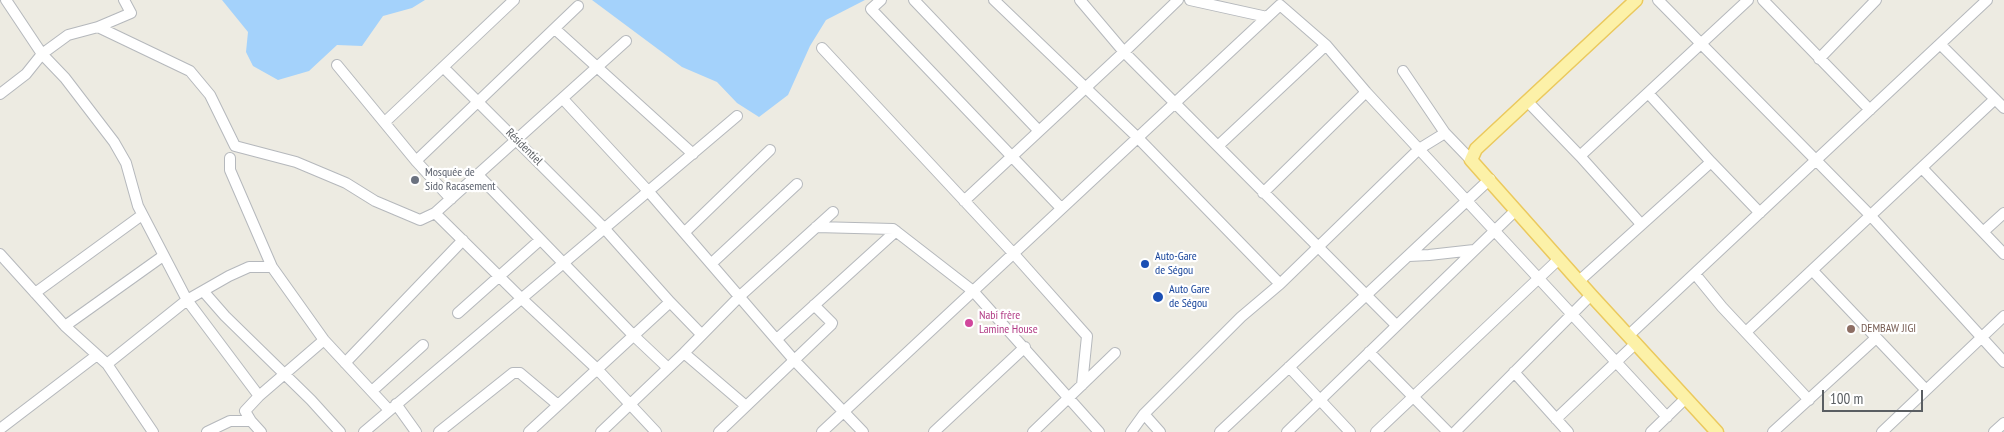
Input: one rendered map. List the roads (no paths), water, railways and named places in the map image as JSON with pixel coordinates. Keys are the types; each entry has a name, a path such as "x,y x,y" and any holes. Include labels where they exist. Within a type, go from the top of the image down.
{"main road":[{"path":"1636,0 1476,149 1471,160 1717,432"}],"street":[{"path":"6,0 42,54 65,78 114,142 126,163 142,215 187,300 259,396"},
{"path":"0,94 26,74 42,54 68,36 98,27 132,13 124,0"},
{"path":"385,122 514,0"},
{"path":"881,0 871,9 1061,208"},
{"path":"914,0 1039,131"},
{"path":"994,0 1137,137 1280,284"},
{"path":"1080,0 1124,52 1396,325"},
{"path":"964,201 1178,0"},
{"path":"1190,0 1267,17"},
{"path":"1658,0 1870,215 2004,362"},
{"path":"1580,156 1748,0"},
{"path":"1763,0 1870,110"},
{"path":"1819,59 1876,0"},
{"path":"1556,419 1616,362 1632,339 1695,274 1987,0"},
{"path":"822,432 1280,5 1326,45 1366,92 1667,417"},
{"path":"416,161 578,6"},
{"path":"98,27 190,72 210,96 234,146 296,162 346,183 375,202 420,220 435,213 626,41"},
{"path":"555,29 693,154"},
{"path":"1940,44 2004,108"},
{"path":"1218,146 1326,45"},
{"path":"822,48 1087,336 1082,385"},
{"path":"337,65 416,161 451,199"},
{"name":"Résidentiel","path":"443,67 604,228 701,334"},
{"path":"1403,71 1445,133 1471,160"},
{"path":"1263,192 1366,92"},
{"path":"1648,93 1710,162 1760,213"},
{"path":"562,99 649,192 794,360 863,432"},
{"path":"1746,332 1996,99"},
{"path":"1528,102 1641,224"},
{"path":"364,432 737,116"},
{"path":"1132,432 1144,414 1241,317 1280,284 1420,149 1445,133"},
{"path":"684,232 770,150"},
{"path":"230,158 230,170 272,267 324,340 372,391 393,407 416,432"},
{"path":"1579,281 1710,162"},
{"path":"1922,168 2004,254"},
{"path":"478,175 633,335 668,368"},
{"path":"1220,432 1490,179"},
{"path":"712,263 797,184"},
{"path":"1287,432 1516,210"},
{"path":"601,432 740,296 833,212"},
{"path":"435,213 498,276 597,369 656,432"},
{"path":"1983,232 2004,213"},
{"path":"35,293 142,215"},
{"path":"816,227 893,229 896,231 973,291 1099,432"},
{"path":"776,340 896,231"},
{"path":"345,363 463,240"},
{"path":"458,313 540,240"},
{"path":"1409,256 1474,250"},
{"path":"0,254 65,326 106,364 152,432"},
{"path":"65,326 163,256"},
{"path":"1376,432 1559,259"},
{"path":"106,364 187,300 229,276 249,268 272,267"},
{"path":"1812,270 1926,390"},
{"path":"1695,274 1809,400"},
{"path":"204,292 225,316 285,374 340,432"},
{"path":"1455,432 1592,295"},
{"path":"529,432 670,302"},
{"path":"719,432 831,325 832,323 814,305"},
{"path":"1882,432 2004,316"},
{"path":"1773,432 1876,338"},
{"path":"261,432 245,411 259,396 324,340"},
{"path":"372,391 423,345"},
{"path":"934,432 1025,347"},
{"path":"684,352 746,406"},
{"path":"1033,432 1115,352"},
{"path":"1369,352 1448,432"},
{"path":"0,429 97,355"},
{"path":"1288,367 1350,432"},
{"path":"1514,372 1568,432"},
{"path":"439,432 513,373 520,373 558,405"},
{"path":"1652,432 1686,398"},
{"path":"1144,414 1160,432"},
{"path":"207,432 230,421 251,421"},
{"path":"1994,432 2004,423"}],"water":[{"path":"222,0 425,0 412,8 383,16 362,46 337,45 309,71 278,80 253,66 246,52 248,32"},
{"path":"592,0 865,0 826,20 810,46 788,95 759,117 737,103 717,82 682,67"}],"place":[{"name":"Mosquée de Sido Racasement","path":"415,180"},
{"name":"Auto-Gare de Ségou","path":"1145,264"},
{"name":"Auto Gare de Ségou","path":"1158,297"},
{"name":"Nabi frère Lamine House","path":"969,323"},
{"name":"DEMBAW JIGI","path":"1851,329"}]}
